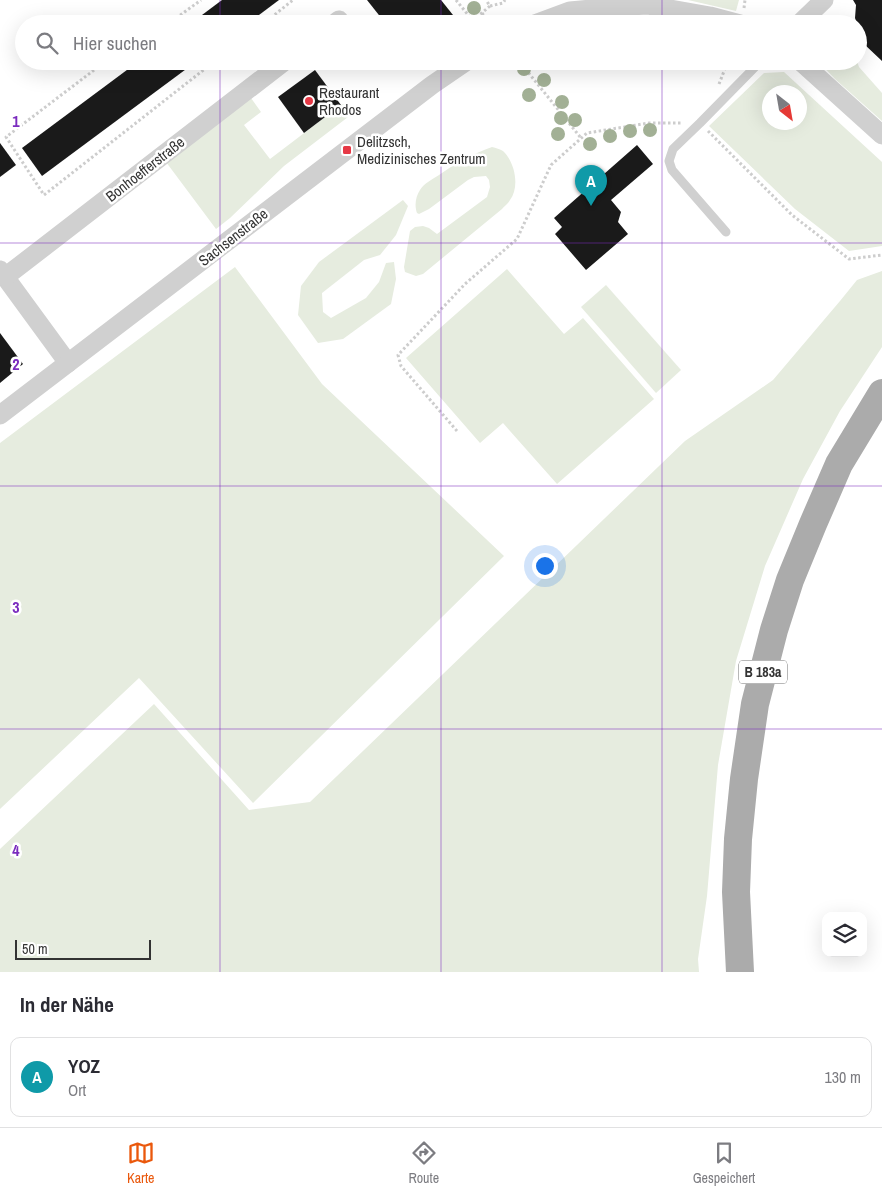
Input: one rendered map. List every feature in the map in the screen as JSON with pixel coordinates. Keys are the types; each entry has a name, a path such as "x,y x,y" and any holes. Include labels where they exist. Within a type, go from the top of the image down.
{"main road":[{"name":"B 183a","path":"740,972 736,892 738,839 744,779 755,704 774,630 790,580 812,524 839,464 882,393"}],"street":[{"path":"808,15 824,0"},
{"path":"559,15 570,11 647,3 705,15"},
{"name":"Bonhoefferstraße","path":"3,273 273,70"},
{"name":"Sachsenstraße","path":"0,415 424,90 454,70"},
{"path":"810,70 882,135"},
{"path":"3,273 68,363"}],"lane":[{"path":"726,232 672,170 668,161 673,149 752,70"}],"path":[{"path":"180,15 201,0"},
{"path":"274,15 293,0"},
{"path":"456,0 466,15"},
{"path":"486,0 490,6"},
{"path":"480,15 490,6 502,3 505,0"},
{"path":"94,70 6,137 44,195 204,70"},
{"path":"526,70 581,138"},
{"path":"457,431 401,366 398,355 465,284 517,239 551,165 587,133 649,123 700,123 792,215 848,259 882,255"}],"shaded area":[{"path":"688,0 739,0 736,11"},
{"path":"826,70 862,70 882,93 882,121"},
{"path":"784,72 798,85 762,85 762,130 807,130 807,93 882,162 882,246 849,251 795,209 709,126 764,73"},
{"path":"251,98 261,112 244,125 270,159 341,105 344,104 352,114 284,166 216,229 166,162"},
{"path":"492,147 503,151 511,161 515,175 515,188 509,201 502,209 423,274 416,276 405,272 404,267 410,231 415,227 423,226 437,234 487,197 490,187 489,180 486,176 474,177 419,214 416,210 417,195 429,181 458,163"},
{"path":"403,200 408,206 396,235 380,255 364,260 322,293 323,312 331,318 366,298 379,282 386,263 394,262 396,279 391,304 343,339 318,343 298,315 301,286 319,262"},
{"path":"235,267 322,384 504,556 253,803 139,678 0,809 0,443"},
{"path":"507,269 564,334 583,318 654,399 557,484 503,423 480,443 406,358"},
{"path":"882,271 882,347 840,411 803,479 765,566 736,661 718,765 707,896 698,959 699,972 0,972 0,849 154,704 249,810 310,802 685,441 773,380 857,280"},
{"path":"606,285 681,370 656,393 581,307"}],"building":[{"path":"222,0 279,0 259,15 202,15"},
{"path":"367,0 441,0 453,15 379,15"},
{"path":"853,0 882,0 882,61 867,47 867,15 855,15 856,5"},
{"path":"127,70 185,70 42,176 22,148"},
{"name":"Restaurant Rhodos","path":"315,70 341,105 304,133 278,97"},
{"path":"0,143 16,165 0,177"},
{"path":"637,145 653,164 611,200 621,212 618,222 628,234 586,270 555,234 562,227 554,218"},
{"path":"0,333 23,364 0,383"}],"place":[{"name":"Restaurant Rhodos","path":"309,101"},
{"name":"Delitzsch, Medizinisches Zentrum","path":"347,150"},
{"name":"YOZ","path":"591,206"}]}
